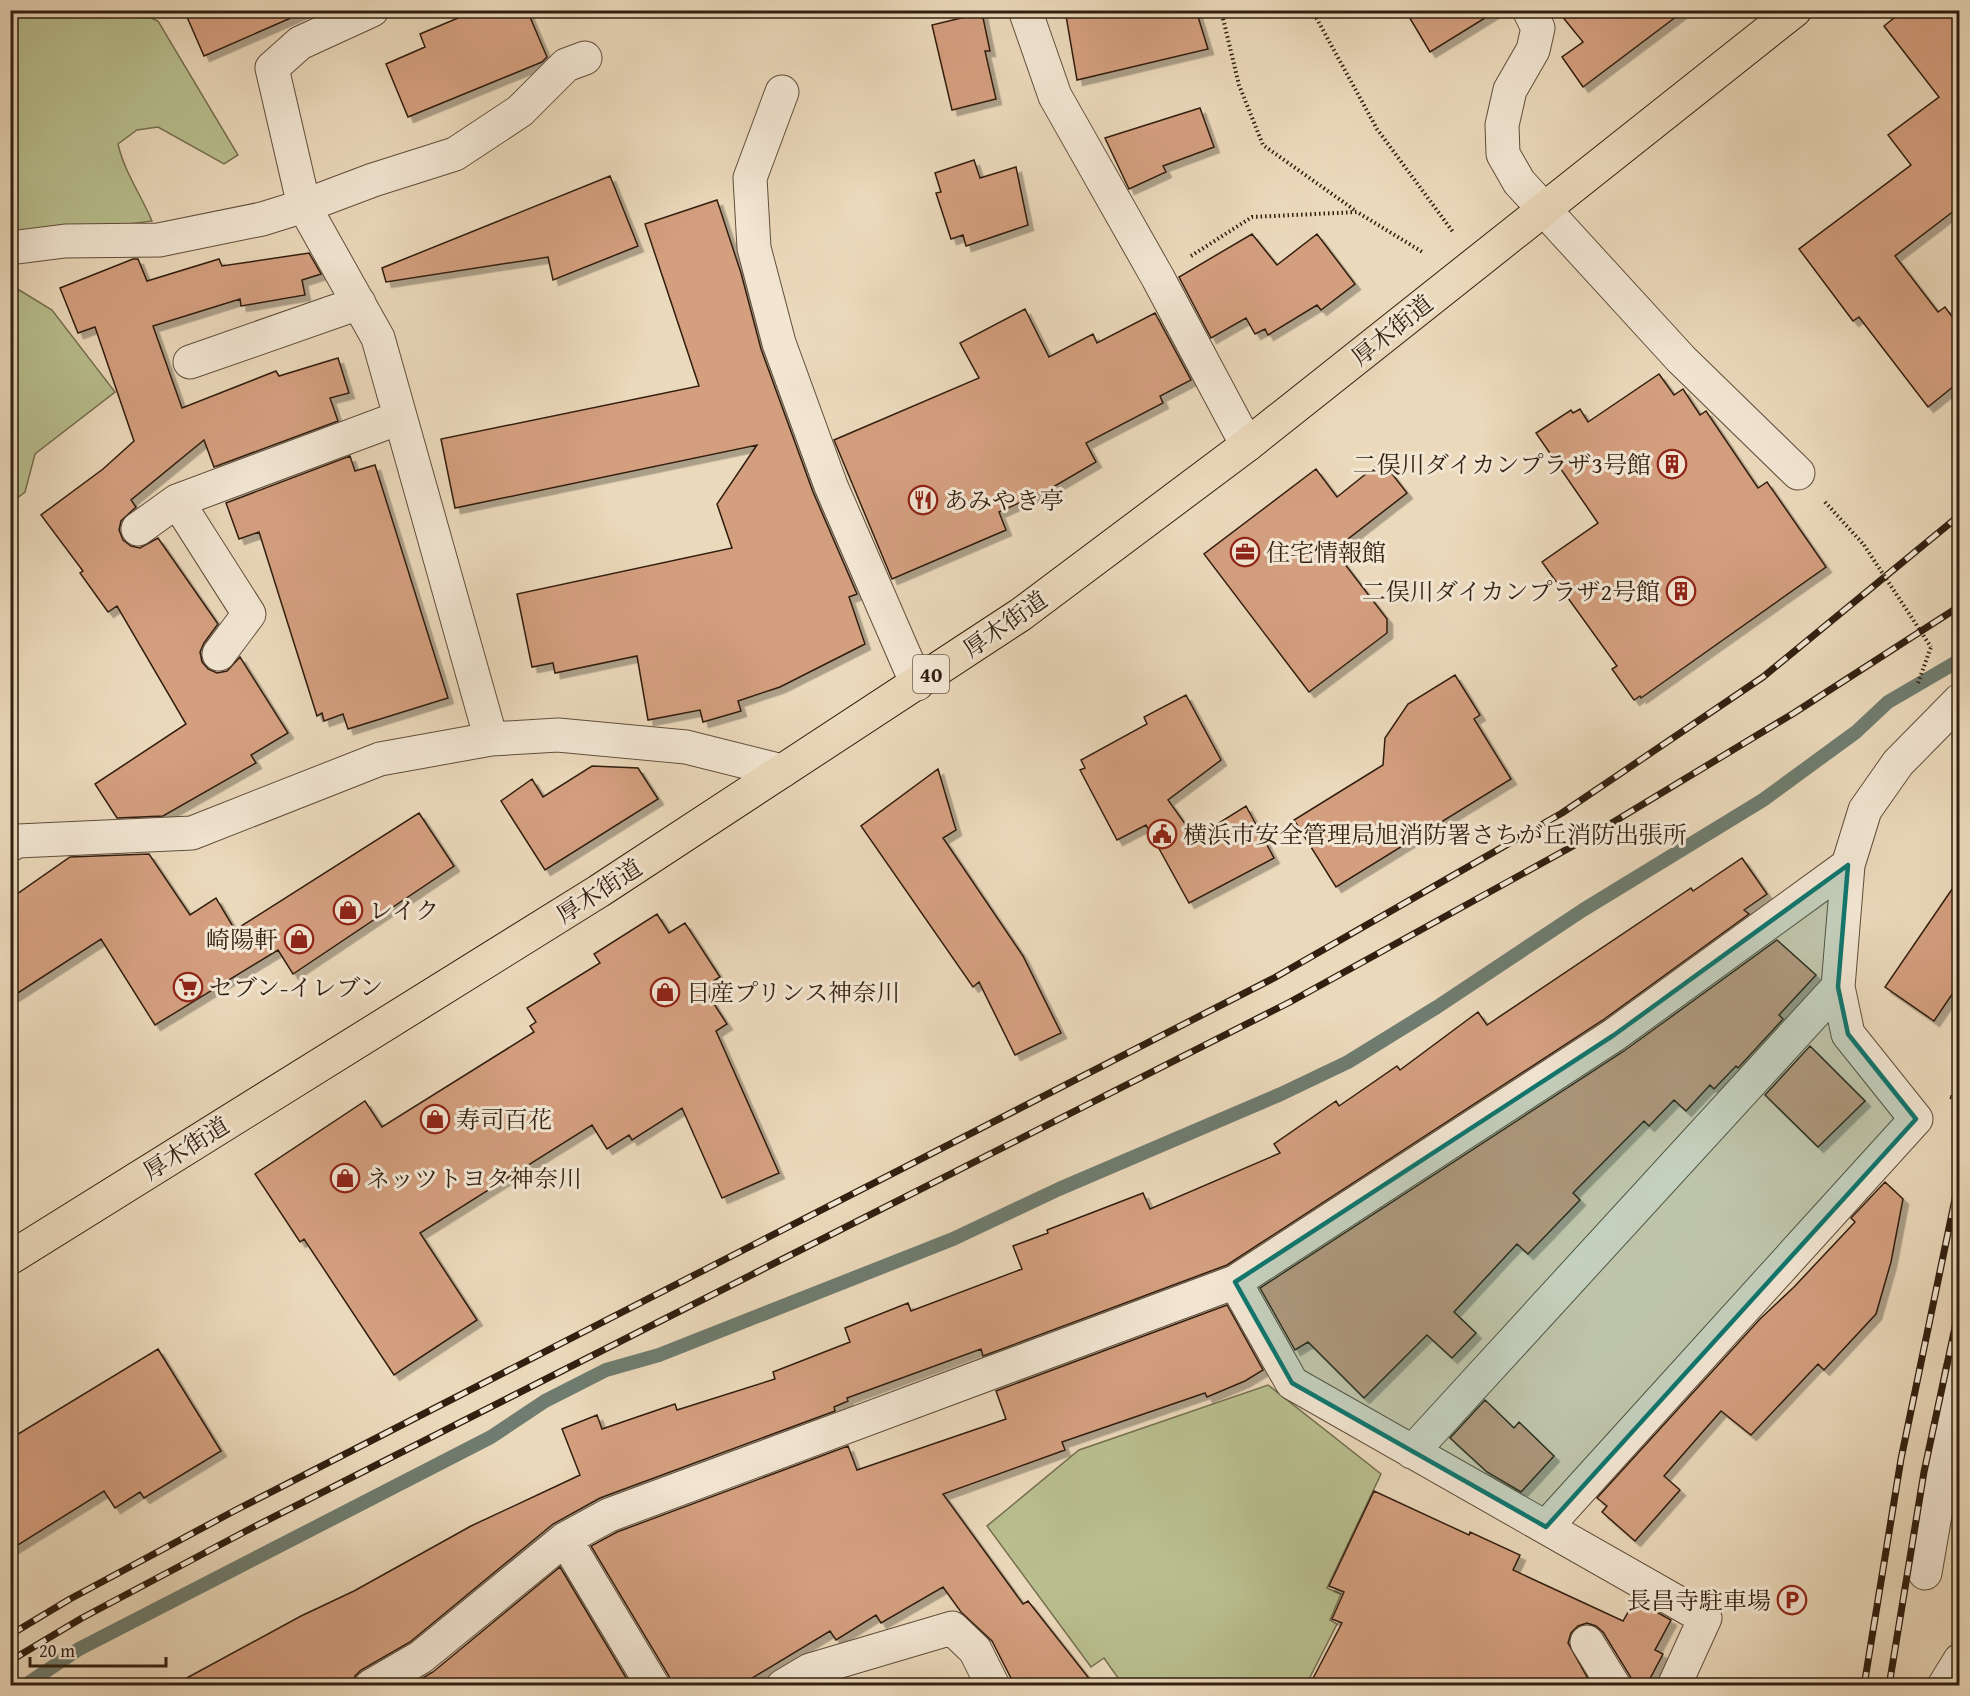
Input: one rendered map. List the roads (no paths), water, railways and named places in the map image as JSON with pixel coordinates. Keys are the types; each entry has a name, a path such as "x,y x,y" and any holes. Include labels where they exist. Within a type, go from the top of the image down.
{"main road":[{"name":"厚木街道","path":"10,1258 599,891 1020,615 1247,445 1795,10"}],"street":[{"path":"372,10 300,43 272,68 304,206 378,338 491,739"},
{"path":"1025,10 1055,96 1158,278 1247,445"},
{"path":"1529,10 1538,28 1533,50 1510,90 1502,125 1503,154 1519,182 1681,359 1798,473"},
{"path":"10,248 65,241 159,240 262,219 304,206 373,180 455,154 520,111 566,65 585,58"},
{"path":"782,92 750,178 754,248 779,343 831,486 916,684"},
{"path":"190,362 359,303"},
{"path":"138,529 177,501 399,418"},
{"path":"177,501 249,614 219,654"},
{"path":"1546,1527 1916,1119 1848,1034 1838,987 1848,865 1865,810 1898,763 1959,699"},
{"path":"10,845 18,841 192,832 380,759 491,739 558,735 686,747 782,771"},
{"path":"371,1686 421,1657 565,1539 609,1515 1235,1282 1614,1035 1848,865"},
{"path":"1412,1452 1838,987"},
{"path":"1235,1282 1292,1383 1706,1618 1674,1686"},
{"path":"1925,1572 1959,1370"},
{"path":"565,1539 653,1686"},
{"path":"783,1686 810,1670 952,1628 975,1650 993,1686"},
{"path":"1587,1642 1614,1686"},
{"path":"1944,1686 1959,1660"}],"waterway":[{"path":"24,1686 79,1649 491,1437 545,1401 606,1370 659,1355 953,1239 1059,1189 1281,1094 1348,1062 1437,1007 1583,910 1763,800 1856,732 1888,702 1960,660"}],"railway":[{"path":"10,1635 70,1599 234,1511 1274,978 1562,813 1763,677 1960,515"},
{"path":"10,1661 82,1618 246,1531 1290,1002 1582,841 1794,713 1960,606"},
{"path":"1864,1686 1901,1459 1960,1175"},
{"path":"1889,1686 1924,1472 1960,1304"}],"place":[{"name":"二俣川ダイカンプラザ3号館","path":"1672,464"},
{"name":"あみやき亭","path":"923,500"},
{"name":"住宅情報館","path":"1245,552"},
{"name":"二俣川ダイカンプラザ2号館","path":"1681,591"},
{"name":"横浜市安全管理局旭消防署さちが丘消防出張所","path":"1162,834"},
{"name":"レイク","path":"348,910"},
{"name":"崎陽軒","path":"299,939"},
{"name":"セブン-イレブン","path":"188,987"},
{"name":"日産プリンス神奈川","path":"665,992"},
{"name":"寿司百花","path":"435,1119"},
{"name":"ネッツトヨタ神奈川","path":"345,1178"},
{"name":"長昌寺駐車場","path":"1792,1600"}]}
